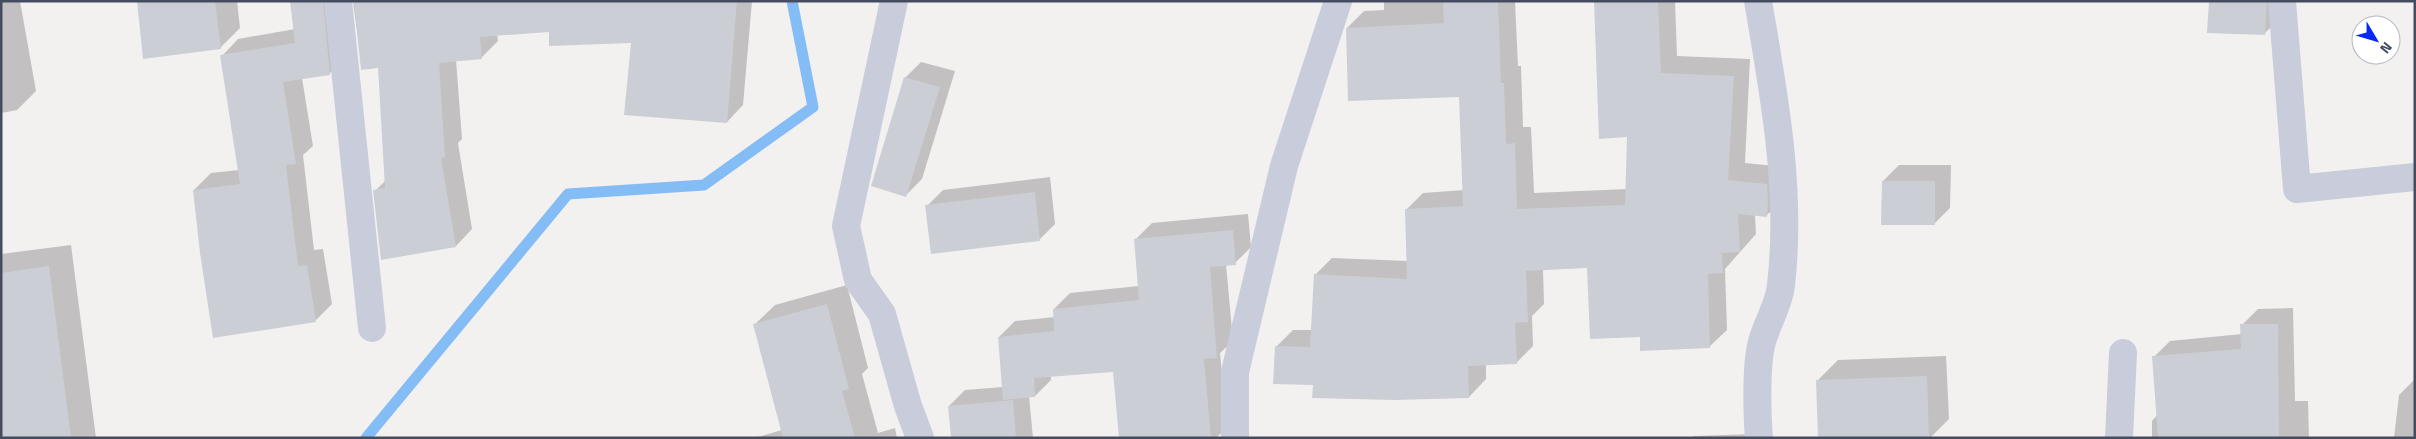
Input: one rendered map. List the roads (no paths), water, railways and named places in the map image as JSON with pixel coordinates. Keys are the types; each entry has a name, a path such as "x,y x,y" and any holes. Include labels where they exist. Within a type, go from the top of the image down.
{"street":[{"path":"338,1 372,328"},
{"path":"894,1 846,226 858,280 882,314 908,406 920,438"},
{"path":"1236,438 1235,372 1284,166 1338,1"},
{"path":"1758,1 1780,133 1786,226 1781,288 1760,347 1757,420 1759,438"},
{"path":"2282,1 2298,189 2415,177"},
{"path":"2119,438 2123,354"}],"waterway":[{"path":"366,438 568,194 704,185 813,107 792,1"}]}
